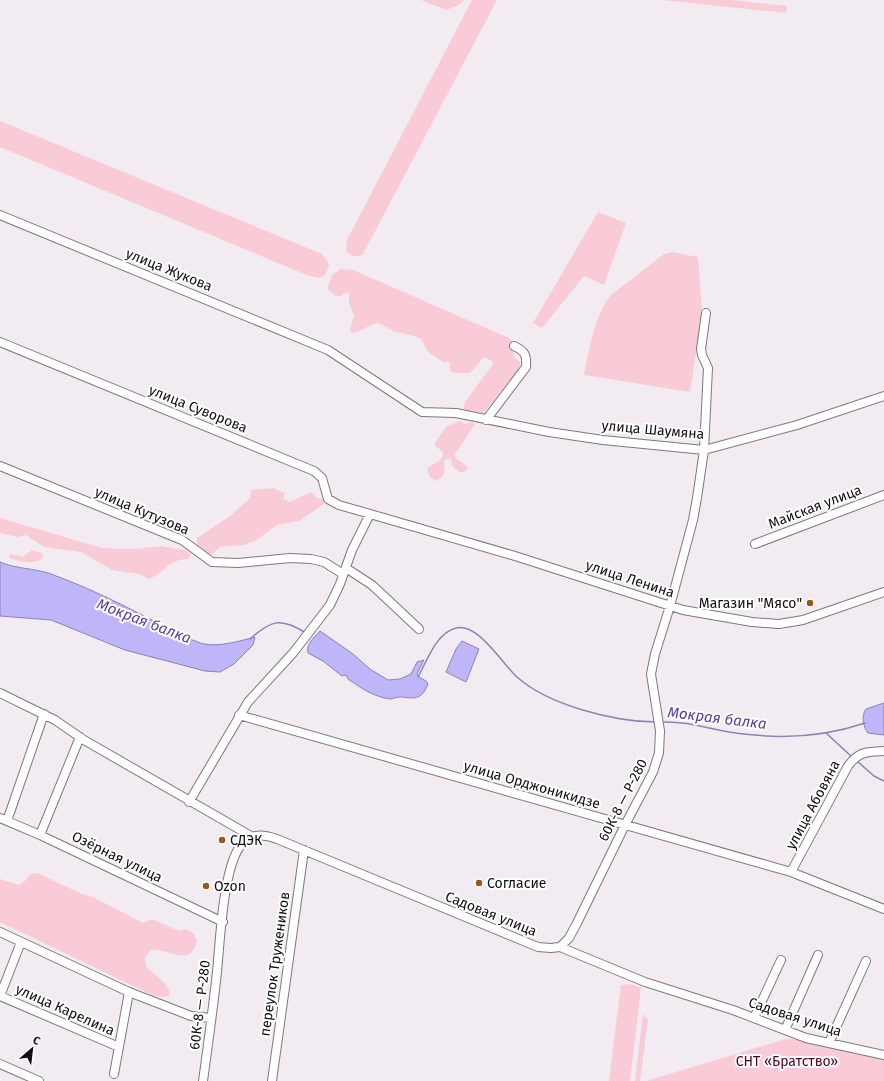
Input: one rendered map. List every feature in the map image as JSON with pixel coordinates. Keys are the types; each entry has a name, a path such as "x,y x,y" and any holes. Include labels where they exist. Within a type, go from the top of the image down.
{"street":[{"name":"улица Жукова","path":"0,215 328,350 422,412 456,413 486,420"},
{"name":"60К-8 — Р-280","path":"560,946 569,938 576,925 658,761 660,731 651,674 655,654 670,606 693,520 704,450 708,368 702,355 702,349 706,313"},
{"name":"улица Суворова","path":"0,342 314,471 322,478 328,499 332,502 370,514"},
{"path":"486,420 526,367 527,357 523,350 514,346"},
{"name":"улица Шаумяна","path":"486,420 603,440 704,450 797,425 884,396"},
{"name":"улица Кутузова","path":"0,466 182,540 212,562 238,563 290,558 311,559 324,562 372,585 419,629"},
{"name":"Майская улица","path":"755,544 884,495"},
{"path":"189,802 239,715 261,686 293,653 323,615 335,595 352,550 370,514"},
{"name":"улица Ленина","path":"370,514 515,556 670,606 752,622 779,624 814,617 884,592"},
{"name":"Садовая улица","path":"0,693 55,720 80,737 189,802 251,836 267,836 304,850 538,947 551,948 560,946 645,982 754,1018 785,1030 829,1043 884,1055"},
{"path":"4,819 44,714"},
{"name":"улица Орджоникидзе","path":"239,715 791,872 884,909"},
{"path":"40,835 80,737"},
{"name":"улица Абовяна","path":"791,872 854,757 864,753 884,751"},
{"name":"Озёрная улица","path":"4,819 223,922"},
{"name":"60К-8 — Р-280","path":"203,1081 232,863 240,846 251,836"},
{"name":"переулок Тружеников","path":"272,1081 304,850"},
{"path":"0,932 129,992 191,1016 211,1018"},
{"name":"улица Карелина","path":"21,942 0,996 119,1047"},
{"path":"785,1030 818,955"},
{"path":"754,1018 781,960"},
{"path":"829,1043 866,961"},
{"name":"улица Карелина","path":"114,1074 129,992"},
{"path":"0,1064 39,1081"}],"green space":[{"path":"421,0 464,0 459,5 446,10"},
{"path":"472,0 497,0 363,254 358,256 352,255 346,250 347,240"},
{"path":"663,0 733,0 787,6 786,13"},
{"path":"0,121 322,254 327,260 329,266 325,275 319,278 309,276 0,147"},
{"path":"598,212 626,223 604,285 584,276 542,328 533,323"},
{"path":"672,252 698,257 702,312 690,392 584,375 597,322 605,303 611,295 664,254"},
{"path":"341,269 353,270 509,338 513,342 514,357 520,362 519,370 483,414 479,415 463,411 465,402 493,364 492,361 484,357 470,373 453,373 450,370 450,362 443,362 428,352 421,339 396,332 378,323 357,332 351,332 350,330 354,316 349,303 349,293 347,292 341,296 336,296 327,289 332,275"},
{"path":"459,421 465,424 472,422 475,424 455,454 456,458 468,467 467,470 461,473 452,466 451,459 446,459 444,462 442,477 437,481 430,478 427,468 439,461 443,455 442,451 435,446 435,443 446,427"},
{"path":"273,488 284,493 284,499 290,502 311,492 317,498 324,499 324,504 299,521 277,525 255,541 244,545 220,547 212,554 205,553 197,546 197,538 230,516 250,498 251,490"},
{"path":"0,518 102,548 134,549 161,546 185,550 191,554 188,559 175,561 154,577 148,579 140,574 112,570 81,552 44,547 26,535 18,537 0,533"},
{"path":"32,550 43,554 42,559 34,562 26,562 10,558 10,554 23,557"},
{"path":"37,873 82,894 95,898 143,923 152,919 179,931 186,929 193,933 197,940 194,949 190,954 178,955 158,950 151,950 145,958 147,968 167,986 170,995 166,997 154,996 0,922 0,879 19,885 26,880 30,874"},
{"path":"630,984 641,988 630,1081 609,1081 621,985"},
{"path":"643,1014 648,1020 640,1081 635,1081"},
{"name":"СНТ «Братство»","path":"786,1039 801,1040 884,1058 884,1081 646,1081"}],"water":[{"path":"0,562 12,566 45,572 86,588 187,639 203,644 217,645 255,637 253,645 234,664 220,672 205,671 125,650 51,620 0,616"},
{"path":"320,631 353,654 370,669 388,680 400,679 411,674 417,662 424,660 417,674 428,684 426,689 421,695 415,698 399,697 390,699 368,692 348,679 346,675 342,676 323,661 308,653 309,643"},
{"path":"462,641 479,649 466,682 446,672 456,649"},
{"path":"884,703 884,735 868,733 863,721 864,712 866,709"}],"waterway":[{"name":"Мокрая балка","path":"250,639 264,628 276,623 290,625 306,633"},
{"name":"Мокрая балка","path":"418,677 438,641 449,631 456,628 465,628 473,632 490,646 517,677 530,687 546,696 564,704 602,715 621,719 656,722"},
{"name":"Мокрая балка","path":"662,722 684,723 733,733 774,736 821,734 865,723"},
{"path":"826,733 852,757"},
{"path":"857,761 874,776 884,781"}],"place":[{"name":"Магазин \"Мясо\"","path":"810,603"},
{"name":"СДЭК","path":"222,840"},
{"name":"Согласие","path":"479,883"},
{"name":"Ozon","path":"206,886"}]}
